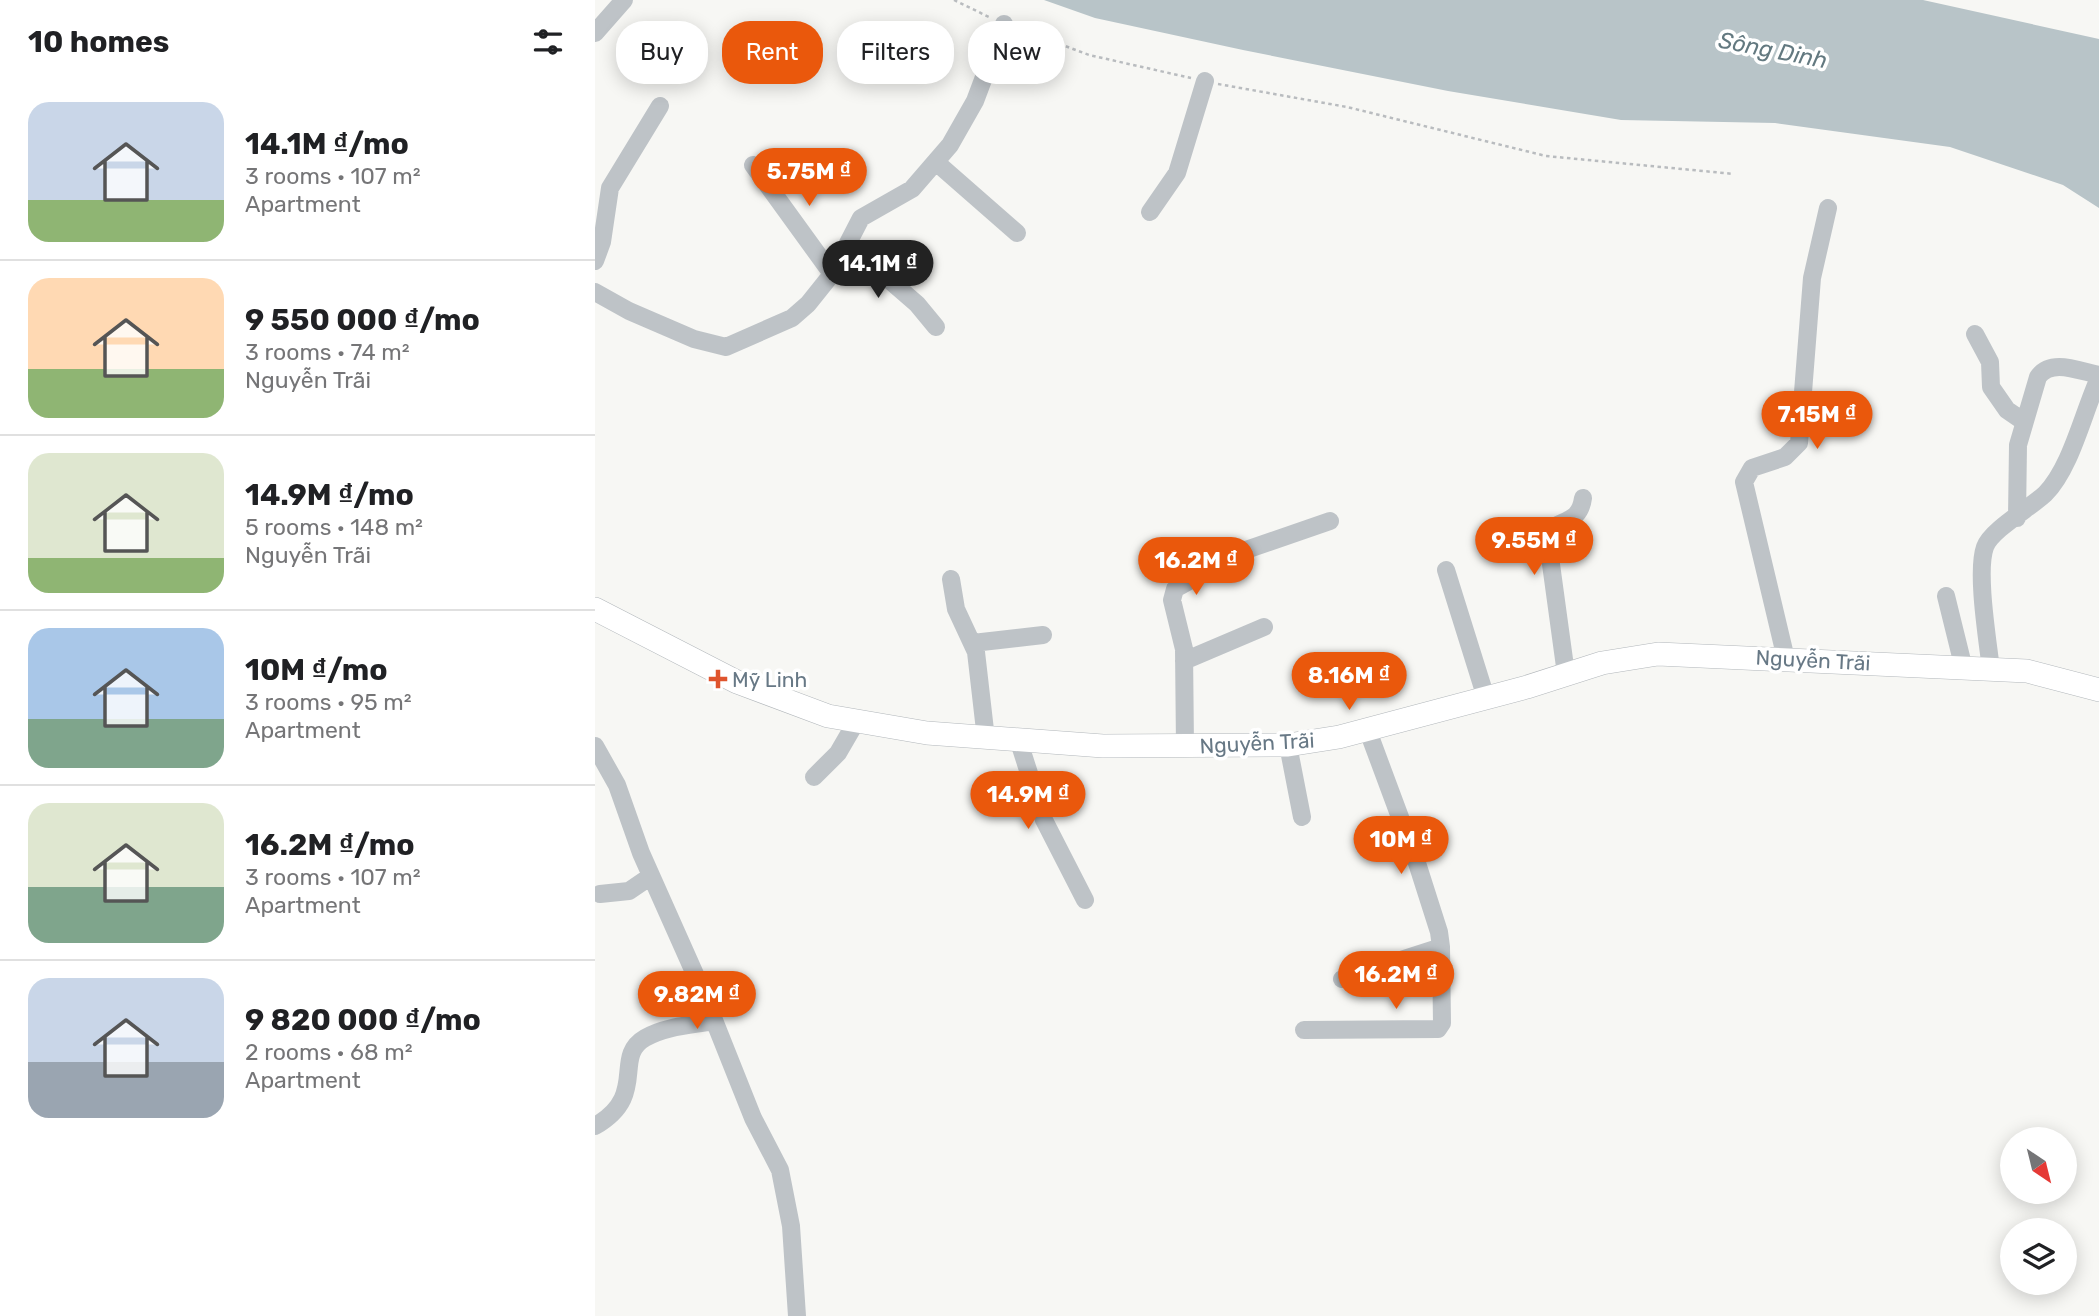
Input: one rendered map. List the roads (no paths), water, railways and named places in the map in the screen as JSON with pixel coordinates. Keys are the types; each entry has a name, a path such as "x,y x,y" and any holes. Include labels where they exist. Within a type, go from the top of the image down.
{"main road":[{"name":"Nguyễn Trãi","path":"595,609 773,698 856,722 1019,742 1185,747 1288,745 1368,731 1602,663 1658,654 2042,674 2099,690"}],"street":[{"path":"595,33 624,0"},
{"path":"1150,212 1177,173 1205,81"},
{"path":"595,292 629,311 683,335 726,347 792,318 808,304 832,274 861,218 912,189 937,163 969,114 981,84"},
{"path":"595,261 610,188 660,106"},
{"path":"937,163 1017,233"},
{"path":"753,164 832,274"},
{"path":"1786,659 1744,482 1752,468 1785,457 1799,443 1811,289 1828,208"},
{"path":"849,245 916,304 936,327"},
{"path":"1975,334 1990,362 1991,387 2007,410 2023,421"},
{"path":"1991,670 1983,555 1993,535 2017,518 2048,491 2058,477 2099,377 2054,366 2043,370 2023,421 2018,444 2017,518"},
{"path":"1566,674 1547,535 1550,529 1576,517 1581,510 1583,498"},
{"path":"1185,747 1184,662 1181,632 1172,600 1179,584 1250,548 1330,521"},
{"path":"1446,570 1486,698"},
{"path":"951,579 956,608 973,643 986,739"},
{"path":"1946,596 1964,669"},
{"path":"1184,662 1264,627"},
{"path":"973,643 1044,635"},
{"path":"814,777 838,753 856,722"},
{"path":"1304,1030 1438,1029 1443,1023 1439,932 1417,863 1368,731"},
{"path":"1019,742 1044,820 1085,900"},
{"path":"1288,745 1302,817"},
{"path":"595,746 617,785 651,876 753,1118 773,1154 786,1187 797,1316"},
{"path":"600,894 629,891 651,876"},
{"path":"1342,979 1441,947"},
{"path":"595,1126 612,1116 625,1099 632,1051 642,1040 660,1031 714,1021"}],"water":[{"name":"Sông Dinh","path":"1044,0 1923,0 2099,39 2099,208 2063,185 1950,147 1775,123 1621,120 1448,91 1243,50 1095,18"}],"place":[{"name":"Mỹ Linh","path":"718,679"}]}
